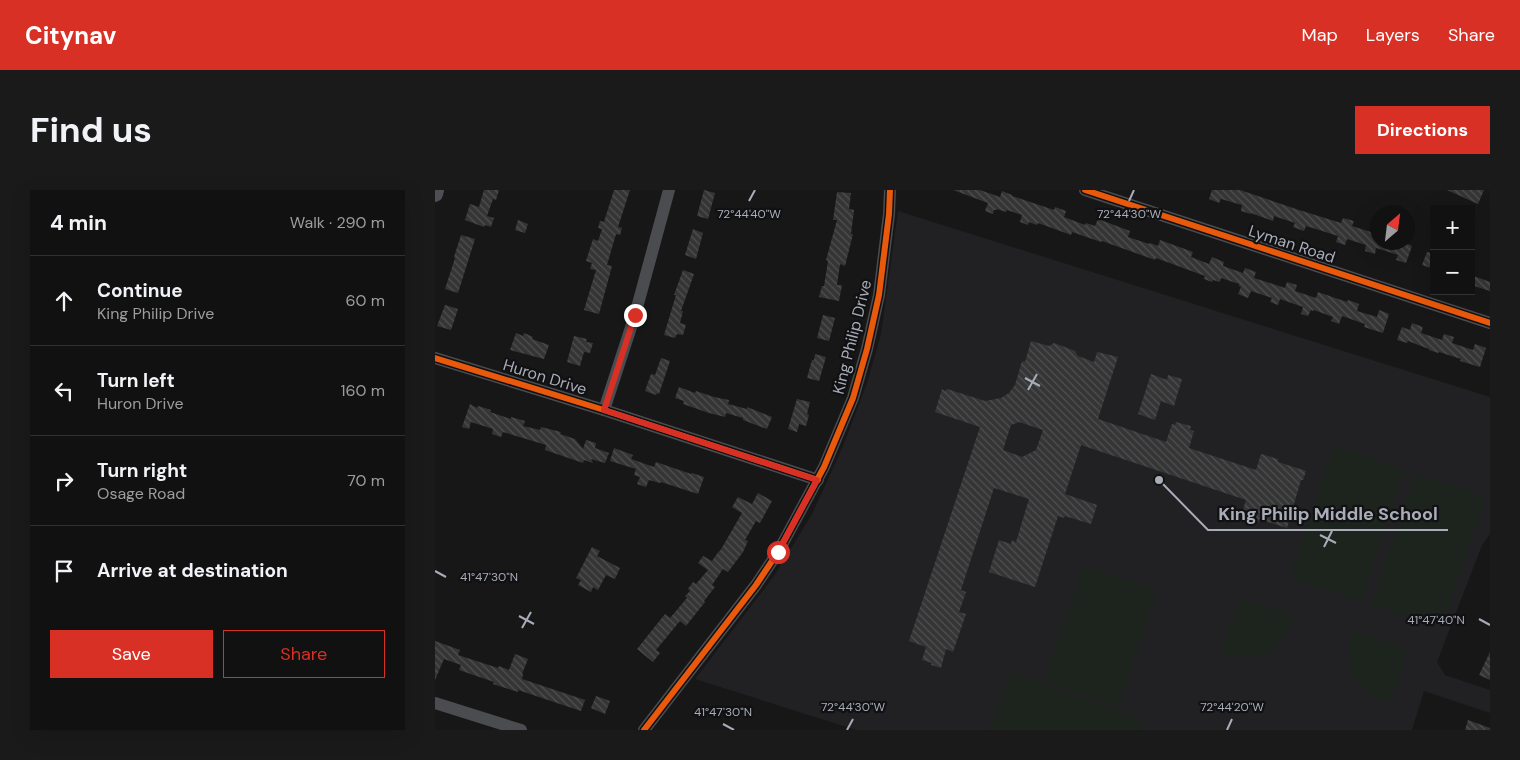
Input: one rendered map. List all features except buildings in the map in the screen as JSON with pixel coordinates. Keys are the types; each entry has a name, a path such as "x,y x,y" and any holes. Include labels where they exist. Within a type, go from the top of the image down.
{"main road":[{"path":"435,194 436,190"}],"street":[{"path":"604,410 635,315 669,190"},
{"name":"King Philip Drive","path":"644,730 757,585 778,552 817,480 853,398 867,349 879,295 889,214 889,190"},
{"name":"Lyman Road","path":"1085,190 1490,323"},
{"name":"Huron Drive","path":"435,358 604,410 817,480"},
{"path":"435,703 521,730"}],"shaded area":[{"path":"898,211 1490,397 1490,534 1482,545 1437,662 1445,675 1490,690 1490,713 1424,691 1412,730 856,730 695,679 774,576 812,514 843,446 867,383 881,334"},
{"path":"1333,446 1403,469 1361,601 1290,578"},
{"path":"1415,473 1485,497 1441,628 1371,604"},
{"path":"1083,566 1157,590 1118,706 1044,681"},
{"path":"1240,598 1293,616 1281,641 1266,653 1257,656 1247,656 1220,653"},
{"path":"1351,630 1407,649 1391,702 1366,691 1353,676 1349,657"},
{"path":"1011,672 1141,719 1137,730 990,730"}],"cycle path":[{"path":"644,730 756,585 778,552 824,467 853,398 867,349 879,295 889,214 890,190"},
{"path":"1085,190 1490,323"},
{"path":"435,358 604,410 818,480"}],"place":[{"name":"King Philip Middle School","path":"1159,480"}],"route":[{"path":"635,315 604,410 817,480 778,552"}]}
